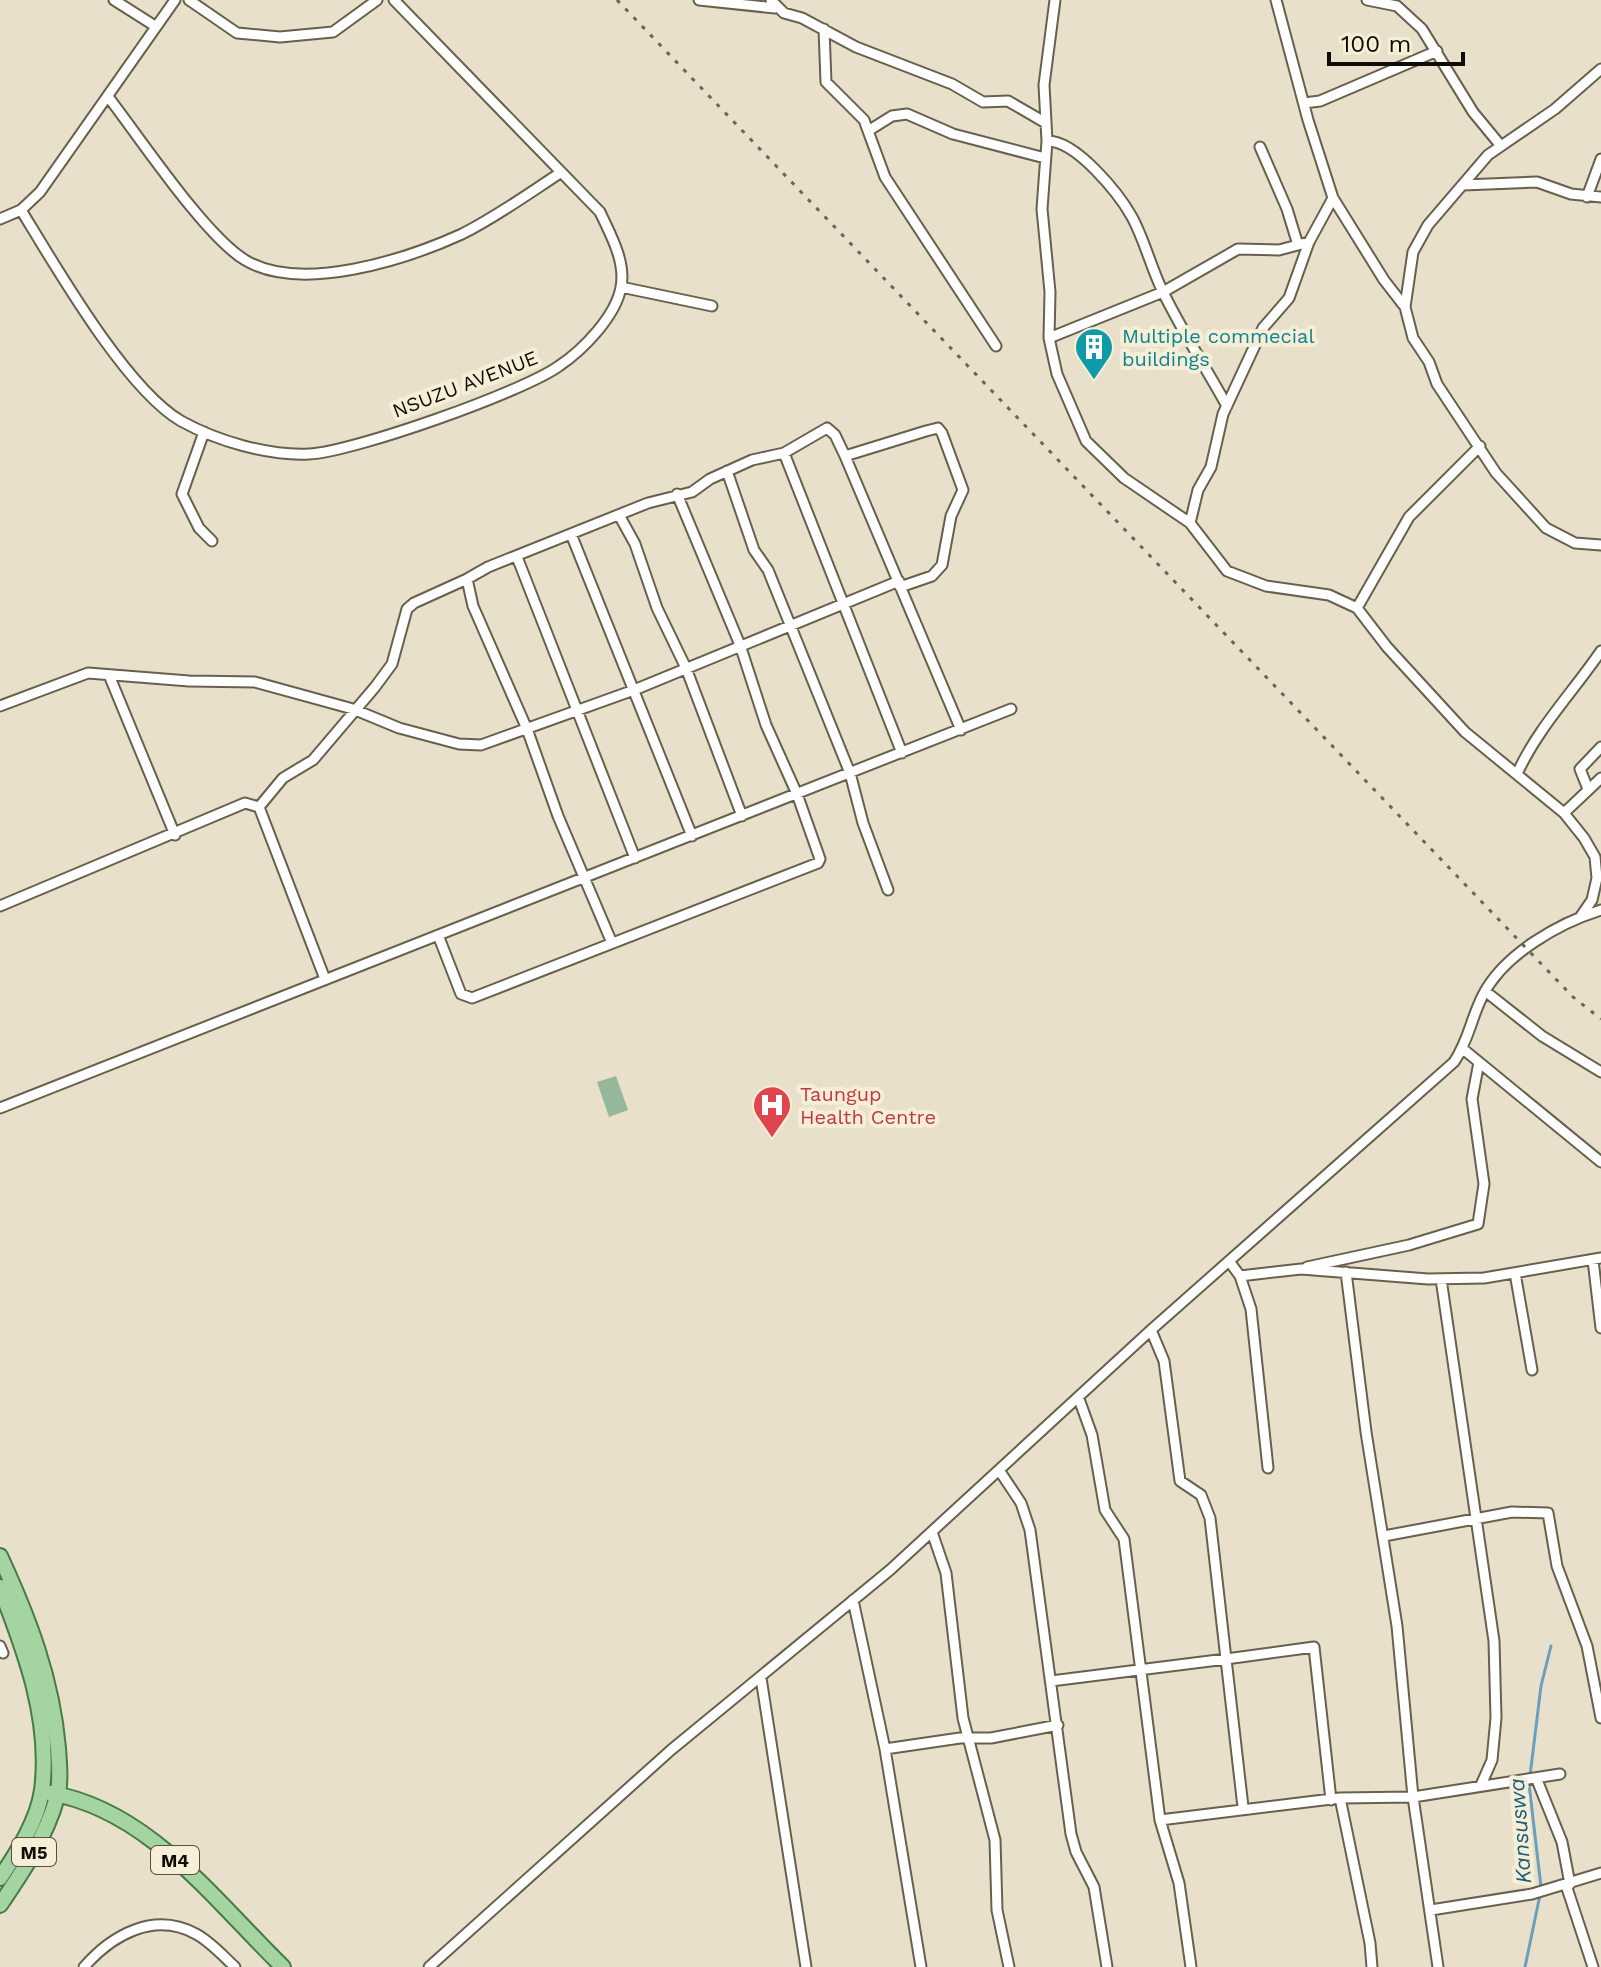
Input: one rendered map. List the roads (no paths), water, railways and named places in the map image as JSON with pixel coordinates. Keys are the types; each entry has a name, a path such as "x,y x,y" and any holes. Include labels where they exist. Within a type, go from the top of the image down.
{"main road":[{"path":"0,1556 33,1628 48,1678 56,1722 58,1794"},
{"path":"0,1587 37,1697 42,1792"},
{"name":"M4","path":"42,1792 101,1807 147,1835 283,1967"},
{"name":"M5","path":"0,1878 20,1846 42,1792"},
{"name":"M5","path":"0,1905 44,1833 58,1794"}],"street":[{"path":"114,0 155,26"},
{"path":"0,219 21,210 40,192 175,0"},
{"path":"189,0 237,33 280,37 333,32 377,0"},
{"path":"394,0 600,212 616,247 621,287 712,306"},
{"path":"699,0 773,4 856,47 952,84 983,102 1008,101 1046,123"},
{"path":"1055,0 1044,85 1047,141 1042,209 1050,292 1049,338 1057,374 1086,441 1124,478 1190,523 1219,562 1239,577 1266,586 1329,595 1357,608 1387,647 1465,732 1564,813 1584,838 1595,857 1597,878 1592,900 1581,916"},
{"path":"1276,0 1333,198 1384,280 1405,307 1413,338 1429,362 1437,384 1512,493 1546,528 1575,543 1601,545"},
{"path":"1367,0 1400,8 1422,29 1473,112 1501,146"},
{"path":"824,29 826,82 858,112 868,131 875,157 890,185 996,346"},
{"path":"1304,103 1320,101 1437,51"},
{"path":"1405,307 1418,242 1479,164 1555,109 1601,69"},
{"path":"109,98 218,235 244,260 269,270 337,273 401,256 461,234 560,173"},
{"path":"868,131 892,116 907,114 953,134 1045,158"},
{"path":"1047,141 1059,142 1087,163 1120,199 1136,225 1163,292 1227,406"},
{"path":"1260,147 1287,209 1298,245"},
{"path":"1587,197 1601,159"},
{"path":"1463,185 1537,182 1587,197 1601,197"},
{"path":"1190,523 1198,490 1211,467 1213,446 1227,406 1263,328 1289,298 1309,242 1333,198"},
{"name":"NSUZU AVENUE","path":"21,210 53,263 145,392 179,420 204,432 265,451 310,454 371,440 510,390 558,367 583,345 615,307 621,287"},
{"path":"1049,338 1163,292 1238,249 1279,250 1309,242"},
{"path":"259,807 283,778 313,760 392,664 407,609 414,603 571,534 677,494 692,492 727,471 784,453 827,428 835,435 845,456 961,730"},
{"path":"0,706 88,673 255,682 353,709 399,728 472,746 634,690 844,602 932,576 942,565 951,516 963,490 942,433 938,428 845,456"},
{"path":"204,432 182,494 199,528 212,541"},
{"path":"1357,608 1409,517 1480,446"},
{"path":"784,453 902,753"},
{"path":"727,471 747,521 754,550 768,570 850,773 863,823 888,890"},
{"path":"438,935 461,994 467,999 818,863 819,854 797,794 766,725 740,645 677,494"},
{"path":"619,515 686,668 742,816"},
{"path":"571,534 692,836"},
{"path":"517,557 635,858"},
{"path":"467,579 473,606 527,729 612,943"},
{"path":"1517,774 1549,720 1575,691 1601,651"},
{"path":"109,675 175,835"},
{"path":"0,1108 1011,709"},
{"path":"1588,789 1580,769 1601,747"},
{"path":"1564,813 1601,778"},
{"path":"0,906 245,803 259,807"},
{"path":"259,807 325,979"},
{"path":"429,1967 659,1761 932,1532 1151,1330 1454,1062 1463,1049 1492,979 1528,949 1581,916 1601,910"},
{"path":"1485,991 1542,1036 1601,1072"},
{"path":"1463,1049 1601,1162"},
{"path":"1240,1276 1301,1269 1409,1245 1478,1224 1484,1184 1472,1099 1479,1062"},
{"path":"1301,1269 1441,1279 1515,1273 1597,1259 1601,1328"},
{"path":"1229,1261 1240,1276 1251,1309 1268,1468"},
{"path":"1346,1272 1366,1432 1397,1626 1413,1797 1438,1967"},
{"path":"1515,1273 1532,1370"},
{"path":"1441,1279 1475,1518 1488,1581 1496,1690 1492,1760 1481,1785"},
{"path":"1151,1330 1164,1361 1180,1481 1188,1490 1201,1495 1210,1518 1243,1807"},
{"path":"1079,1399 1092,1435 1105,1510 1124,1539 1160,1820 1179,1883 1191,1967"},
{"path":"999,1470 1021,1503 1030,1530 1071,1834 1076,1852 1094,1887 1107,1967"},
{"path":"1384,1536 1512,1512 1548,1513 1557,1566 1587,1646 1601,1718"},
{"path":"932,1532 946,1573 956,1641 959,1697 995,1840 997,1910 1009,1967"},
{"path":"853,1600 885,1749 921,1967"},
{"path":"1051,1681 1314,1647 1336,1799 1370,1943 1372,1967"},
{"path":"761,1678 806,1967"},
{"path":"885,1749 939,1740 991,1738 1058,1725"},
{"path":"1160,1820 1243,1807 1336,1799 1413,1797 1560,1774"},
{"path":"1535,1780 1562,1842 1568,1885 1593,1967"},
{"path":"1431,1910 1546,1891 1601,1873"},
{"path":"84,1967 109,1943 141,1925 188,1930 200,1936 235,1967"}],"waterway":[{"name":"Kansuswa","path":"1541,1887 1529,1784 1541,1686 1551,1646"},
{"name":"Kansuswa","path":"1525,1967 1540,1895"}],"railway":[{"path":"617,0 1573,997 1601,1019"}],"place":[{"name":"Multiple commecial buildings","path":"1094,381"},
{"name":"Taungup Health Centre","path":"772,1139"}]}
